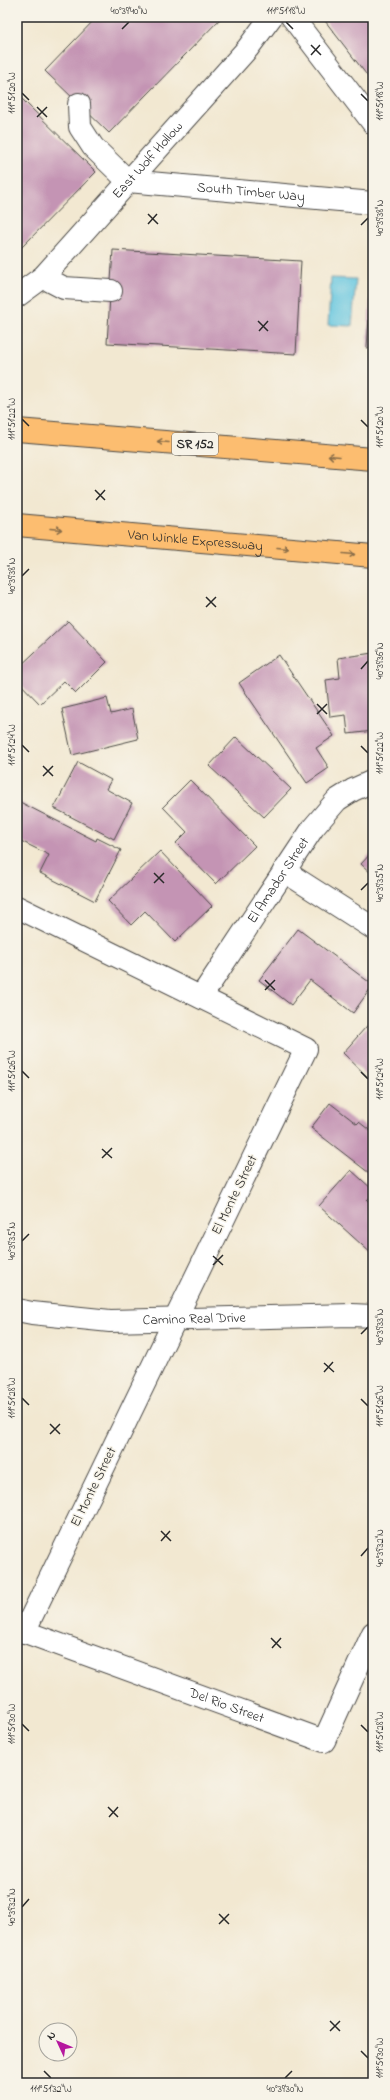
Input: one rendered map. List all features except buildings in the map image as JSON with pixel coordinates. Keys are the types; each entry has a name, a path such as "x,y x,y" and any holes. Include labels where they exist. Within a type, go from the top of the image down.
{"main road":[{"name":"SR 152","path":"17,430 373,459"},
{"name":"Van Winkle Expressway","path":"17,525 373,556"}],"street":[{"name":"East Wolf Hollow","path":"17,296 43,277 248,48 271,17"},
{"path":"292,17 373,123"},
{"path":"78,104 80,127 93,147 128,181"},
{"name":"South Timber Way","path":"128,181 373,203"},
{"path":"43,277 64,288 111,291"},
{"name":"El Amador Street","path":"201,997 312,828 337,800 352,790 373,781"},
{"path":"284,871 373,928"},
{"name":"El Monte Street","path":"17,907 306,1049 176,1319 21,1631"},
{"name":"Camino Real Drive","path":"17,1310 48,1315 110,1321 352,1315 373,1316"},
{"name":"Del Rio Street","path":"21,1631 324,1741 373,1633"}],"water":[{"path":"331,278 356,279 352,326 328,325"}]}
